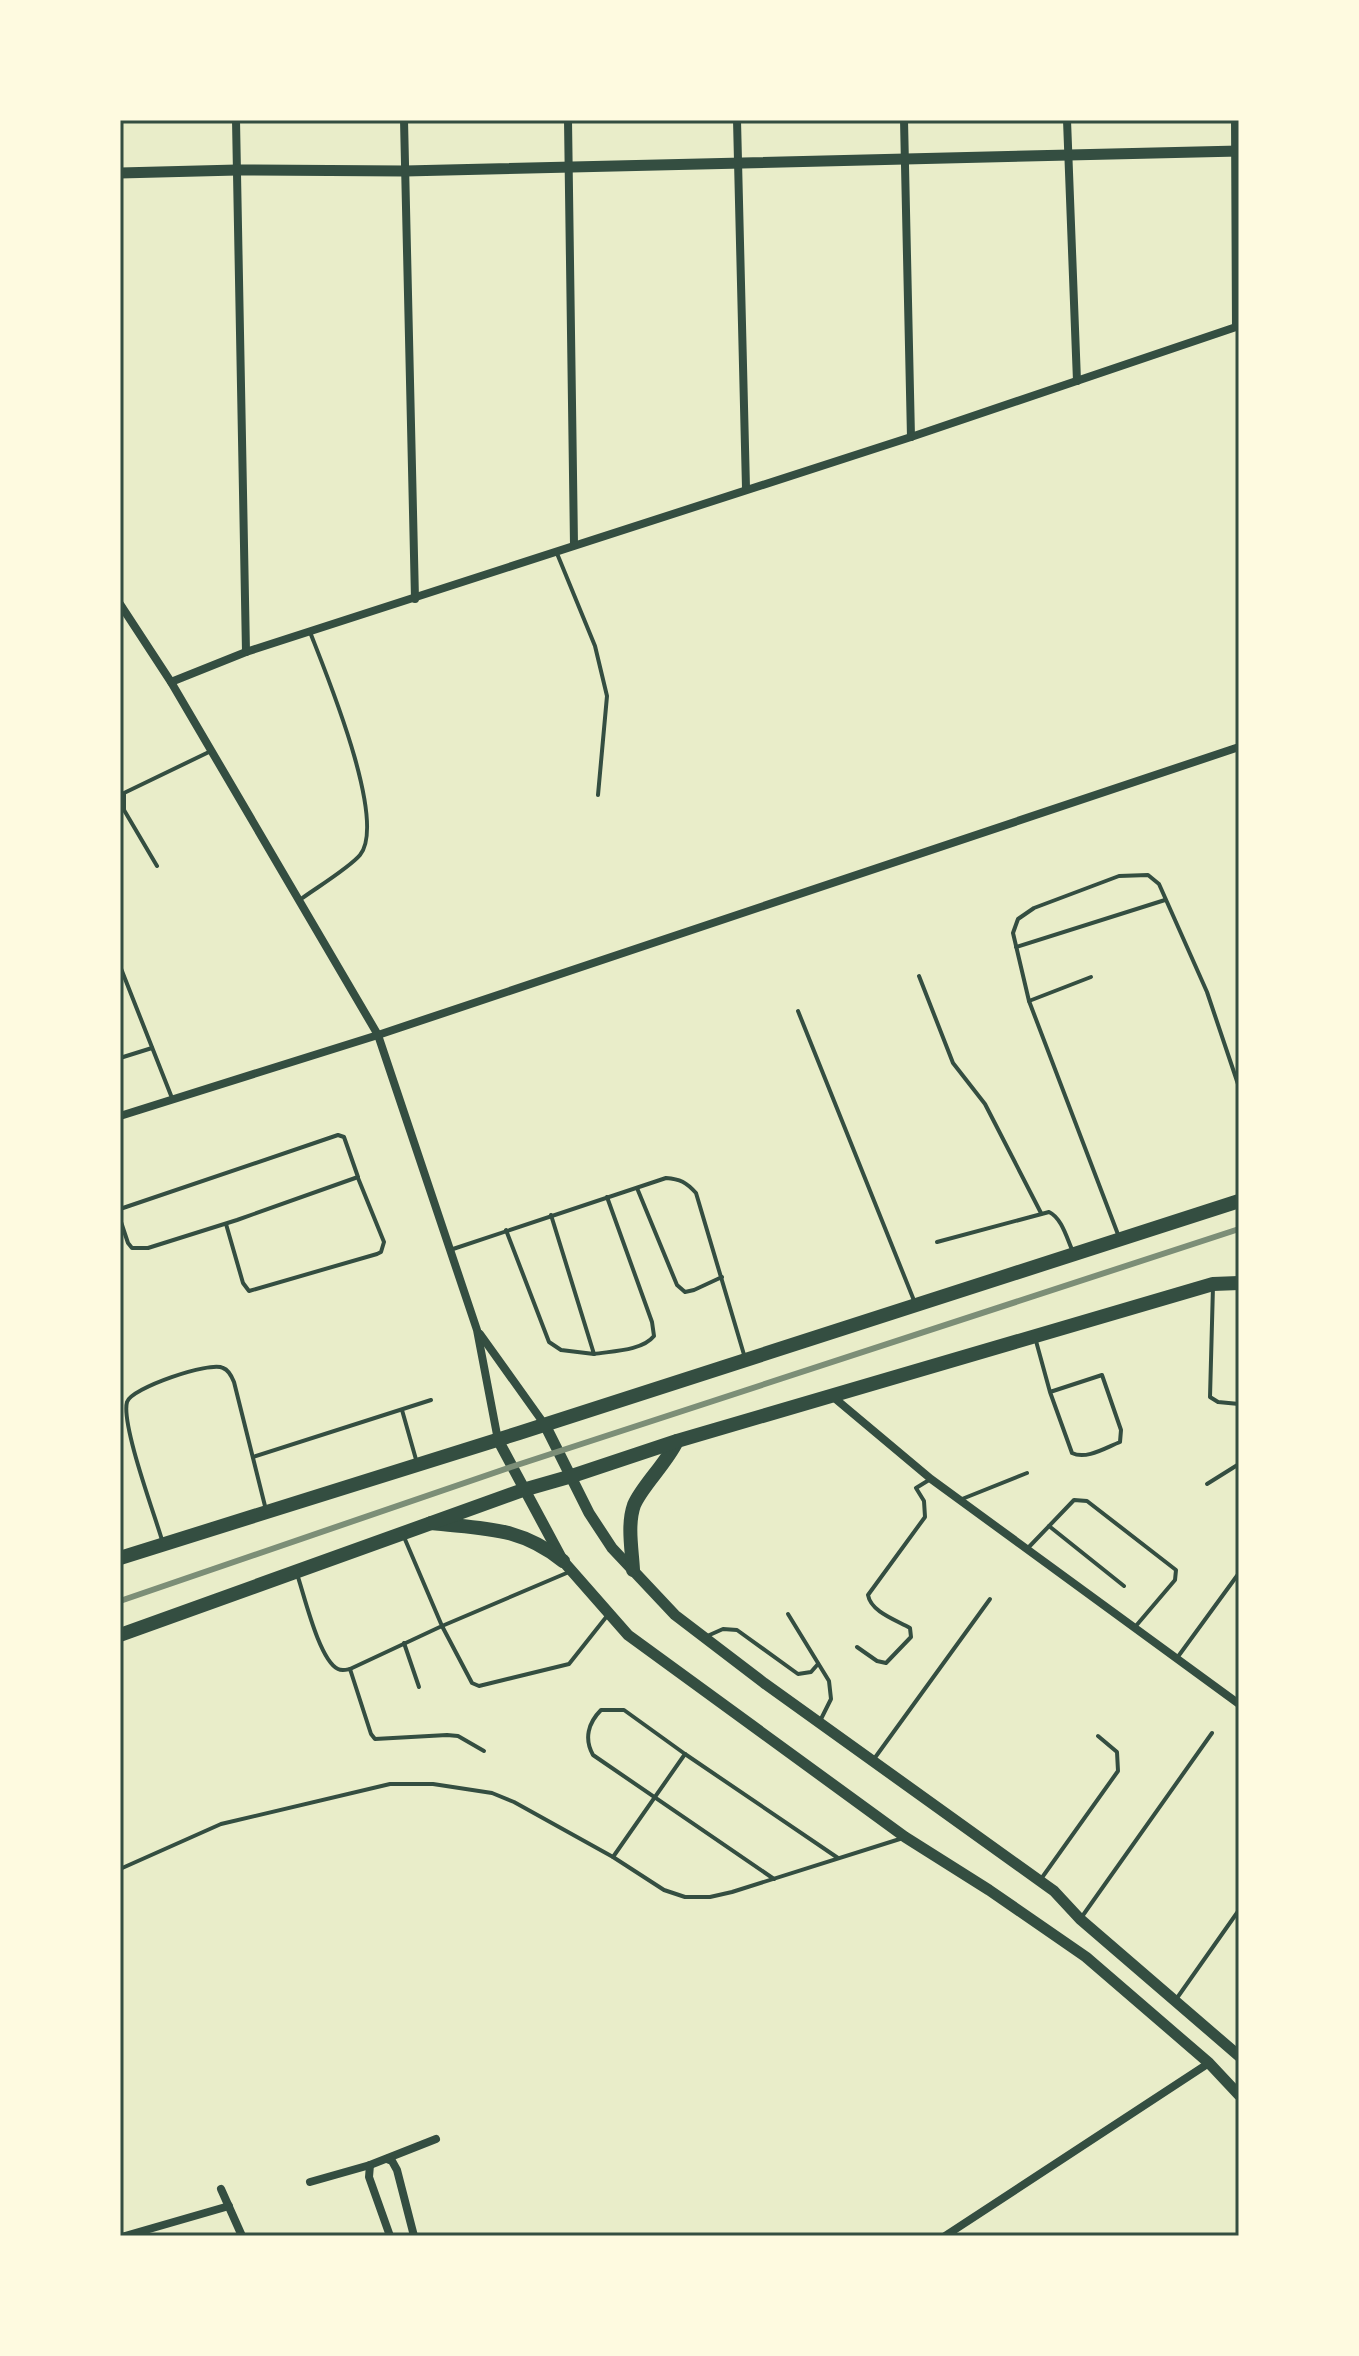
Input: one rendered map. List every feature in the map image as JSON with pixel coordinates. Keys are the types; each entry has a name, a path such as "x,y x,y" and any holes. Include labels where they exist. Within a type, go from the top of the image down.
{"main road":[{"path":"120,1558 498,1440 1239,1201"},
{"path":"120,1635 401,1531 677,1441 1213,1284 1239,1283"},
{"path":"633,1570 631,1527 635,1504 669,1458 677,1441"},
{"path":"427,1522 528,1537 543,1545 567,1566"}],"street":[{"path":"236,120 246,652"},
{"path":"404,120 415,599"},
{"path":"568,120 574,545"},
{"path":"737,120 746,488"},
{"path":"904,120 911,437"},
{"path":"1067,120 1077,381"},
{"path":"171,682 246,652 911,437 1238,326 1235,120"},
{"path":"120,173 405,171 1237,151"},
{"path":"120,604 171,682 378,1035 477,1330 498,1440 567,1566 628,1635 905,1837 1086,1957 1209,2063 1239,2095"},
{"path":"120,1116 378,1035 1239,747"},
{"path":"477,1330 545,1425 589,1513 612,1548 675,1615 819,1723 1054,1891 1080,1919 1239,2056"},
{"path":"832,1396 931,1479 1239,1704"},
{"path":"945,2236 1209,2063"},
{"path":"310,2182 370,2165 436,2139"},
{"path":"387,2159 397,2170 414,2236"},
{"path":"370,2165 369,2177 390,2236"},
{"path":"221,2189 242,2236"},
{"path":"125,2236 229,2206"}],"lane":[{"path":"556,551 595,646 607,696 598,795"},
{"path":"299,901 361,854 366,837 366,811 347,727 310,632"},
{"path":"157,866 124,810 124,793 211,751"},
{"path":"1120,1240 1029,1001 1013,933 1014,924 1023,913 1119,876 1148,875 1159,884 1207,992 1239,1087"},
{"path":"1016,947 1165,900"},
{"path":"120,966 172,1099"},
{"path":"919,976 953,1063 985,1104 1041,1213"},
{"path":"1029,1001 1091,977"},
{"path":"798,1011 915,1305"},
{"path":"120,1058 152,1048"},
{"path":"120,1209 338,1135 344,1137 384,1242 381,1252 377,1254 249,1291 243,1283 226,1224"},
{"path":"120,1219 128,1243 132,1248 140,1249 226,1224 358,1177"},
{"path":"450,1250 666,1178 679,1179 696,1193 746,1360"},
{"path":"637,1188 677,1285 685,1292 722,1277"},
{"path":"506,1230 549,1342 561,1350 594,1354 633,1347 650,1341 654,1336 652,1322 607,1197"},
{"path":"937,1242 1041,1213 1055,1214 1074,1254"},
{"path":"551,1215 594,1354"},
{"path":"1213,1284 1210,1397 1213,1401 1239,1404"},
{"path":"1034,1335 1050,1392 1072,1453 1086,1455 1120,1442 1121,1430 1102,1375 1050,1392"},
{"path":"164,1545 126,1414 130,1397 154,1384 207,1367 223,1367 234,1382 266,1512"},
{"path":"253,1457 431,1400"},
{"path":"402,1409 417,1465"},
{"path":"1207,1484 1239,1464"},
{"path":"960,1500 1027,1473"},
{"path":"857,1647 877,1661 886,1663 911,1637 910,1628 875,1609 868,1595 925,1517 924,1501 916,1488 931,1479"},
{"path":"1027,1549 1074,1500 1087,1501 1176,1570 1175,1580 1135,1628"},
{"path":"1049,1526 1124,1586"},
{"path":"401,1531 442,1626 472,1683 479,1686 569,1664 608,1614"},
{"path":"296,1570 321,1646 336,1668 342,1670 350,1669 567,1566"},
{"path":"1177,1658 1239,1573"},
{"path":"872,1761 990,1599"},
{"path":"788,1614 829,1681 831,1699 819,1723"},
{"path":"704,1637 723,1629 737,1630 798,1674 811,1672 818,1664"},
{"path":"404,1643 419,1687"},
{"path":"350,1669 375,1739 458,1736 484,1751"},
{"path":"774,1879 593,1755 587,1731 594,1717 601,1710 624,1710 838,1858"},
{"path":"1080,1919 1212,1733"},
{"path":"1040,1881 1118,1771 1117,1752 1098,1736"},
{"path":"613,1857 685,1754"},
{"path":"120,1869 221,1824 390,1784 433,1784 492,1793 613,1857 664,1890 685,1897 721,1895 905,1837"},
{"path":"1175,2000 1239,1910"}],"railway":[{"path":"120,1601 511,1467 1239,1229"}]}
